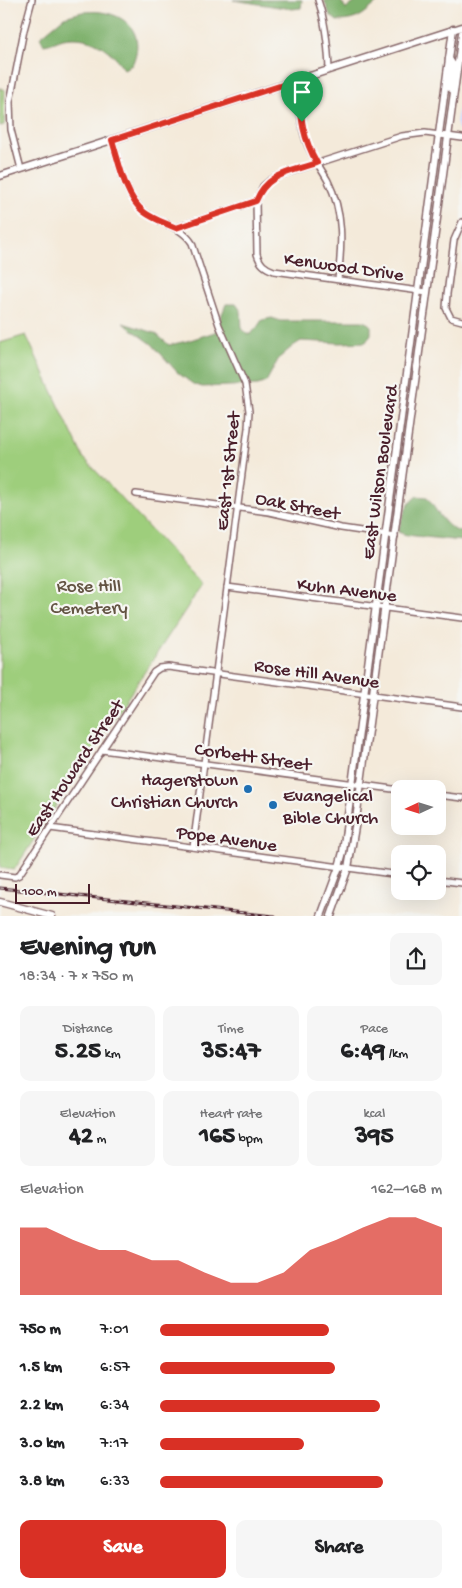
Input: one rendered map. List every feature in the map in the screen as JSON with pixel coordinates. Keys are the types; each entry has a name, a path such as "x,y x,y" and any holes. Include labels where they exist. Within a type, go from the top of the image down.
{"main road":[{"path":"0,176 462,27"},
{"name":"East Wilson Boulevard","path":"321,916 343,852 453,29"},
{"name":"East Wilson Boulevard","path":"331,916 348,868 361,784 462,33"},
{"path":"449,58 453,65 450,88 454,91"},
{"path":"0,902 52,916"}],"street":[{"path":"21,169 12,136 10,102 32,0"},
{"path":"318,0 326,25 329,69"},
{"path":"298,80 303,131 309,150 328,181 340,219 342,246 338,279"},
{"path":"176,228 256,201 263,186 278,176 402,136 438,134 462,138"},
{"name":"East 1st Street","path":"112,140 127,188 134,202 150,216 184,233 192,243 219,324 241,374 247,394 249,410 193,847"},
{"name":"Kenwood Drive","path":"256,201 257,254 262,265 268,269 427,292"},
{"path":"462,222 454,240 446,308 451,318 462,321"},
{"name":"Oak Street","path":"136,494 286,515 341,528 395,536"},
{"name":"Kuhn Avenue","path":"227,587 462,618"},
{"name":"Rose Hill Avenue","path":"168,667 462,707"},
{"name":"East Howard Street","path":"0,875 15,877 19,875 154,672 160,668 168,667"},
{"name":"Corbett Street","path":"102,750 391,789"},
{"path":"446,796 462,798"},
{"name":"Pope Avenue","path":"50,828 391,874"},
{"path":"446,881 462,883"}],"shaded area":[{"path":"462,84 462,131 458,129 456,122"}],"green space":[{"path":"233,0 302,0 301,8 292,9"},
{"path":"324,0 340,0 346,9 358,0 380,0 356,18 337,21 330,15"},
{"path":"82,12 111,14 127,23 133,30 137,45 132,65 124,69 106,49 98,44 82,39 63,39 44,45 40,37 64,17"},
{"path":"0,88 5,90 4,125 0,126"},
{"path":"226,304 236,304 241,311 242,330 249,335 262,320 272,318 280,321 363,321 371,325 371,334 366,342 301,341 279,358 266,382 258,385 202,387 193,384 178,373 152,344 123,323 155,333 169,345 215,332"},
{"name":"Rose Hill Cemetery","path":"26,335 83,457 202,585 14,870 0,868 0,343"},
{"path":"417,496 427,497 446,523 462,532 462,541 406,535 398,532 407,508"}],"railway":[{"path":"0,888 275,916"}],"place":[{"name":"Hagerstown Christian Church","path":"248,789"},
{"name":"Evangelical Bible Church","path":"273,805"}],"route":[{"path":"298,80 302,122 305,140 317,163 278,176 269,181 259,192 256,201 176,228 150,216 134,202 127,188 112,140 298,80"}]}
